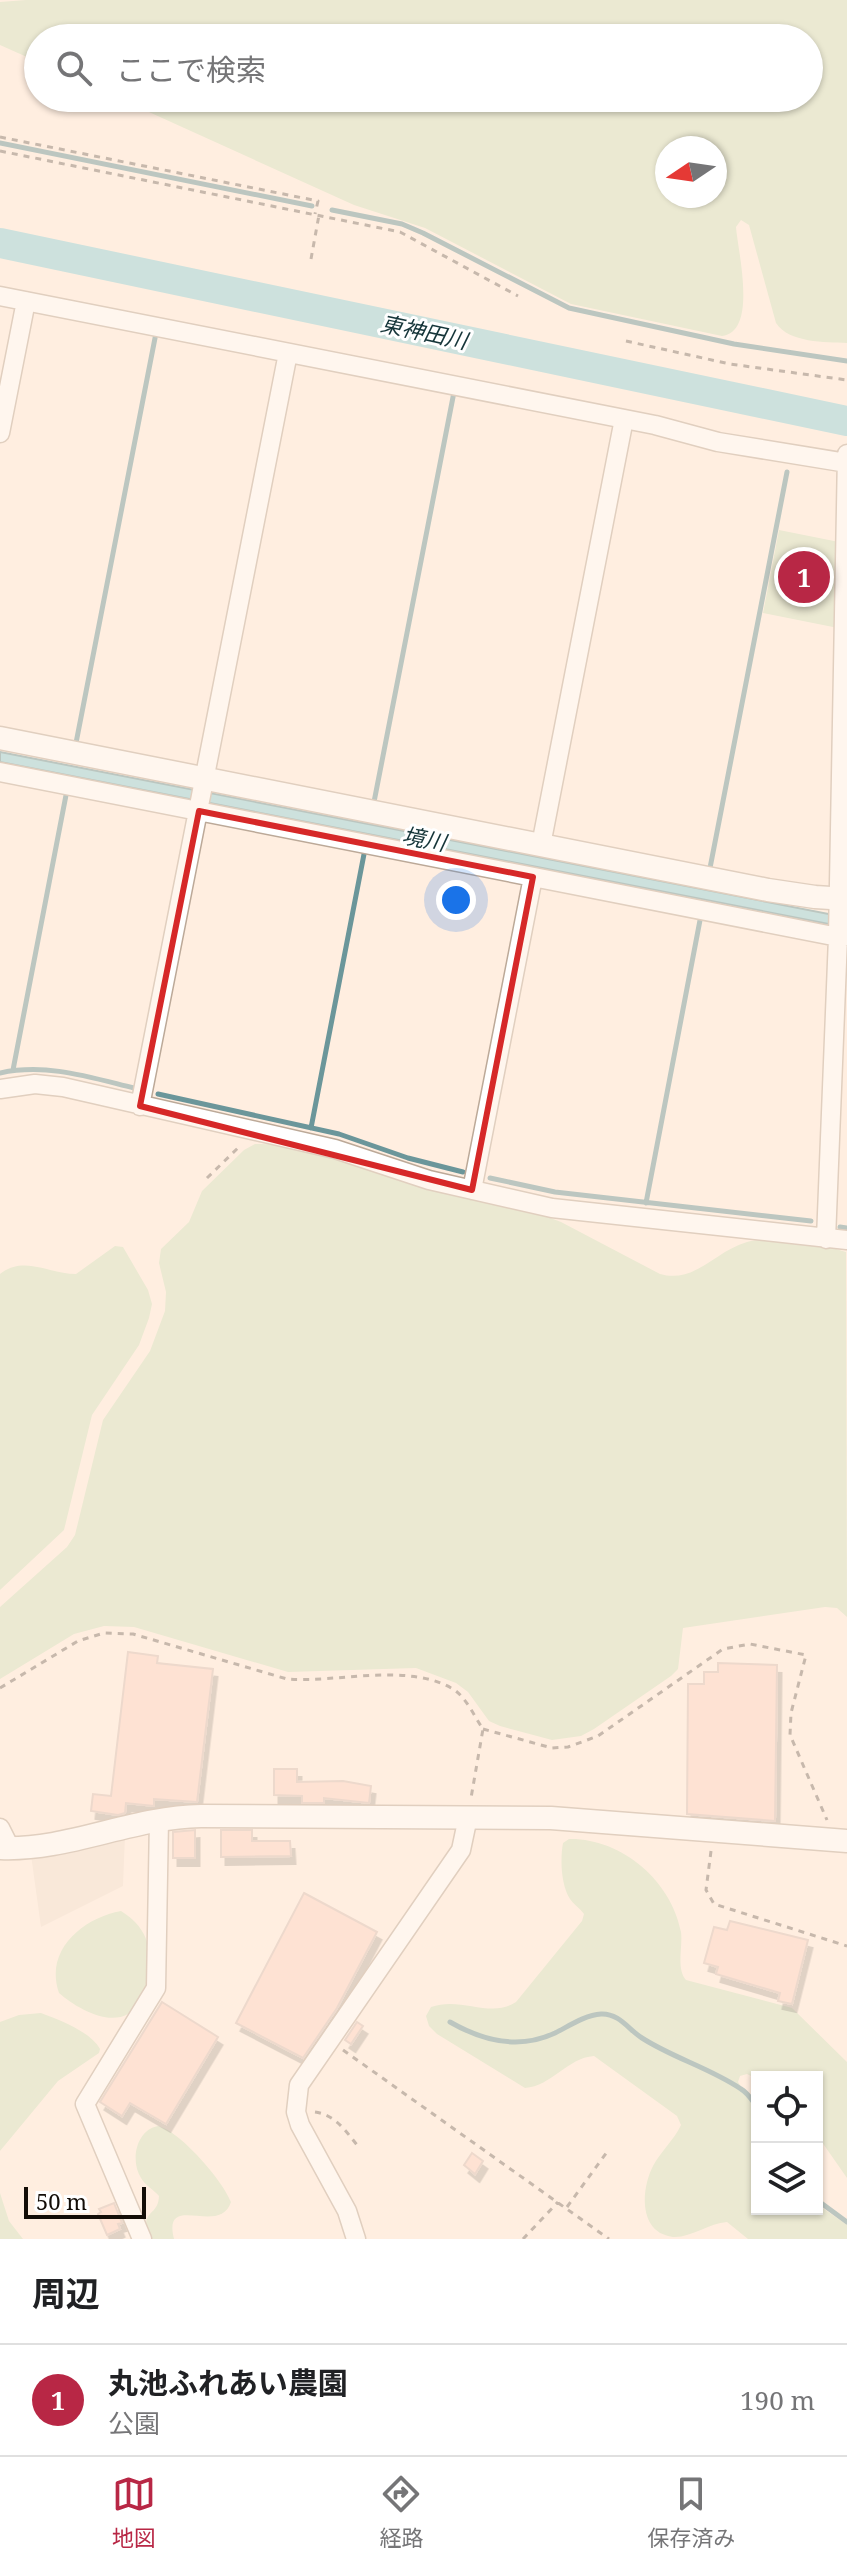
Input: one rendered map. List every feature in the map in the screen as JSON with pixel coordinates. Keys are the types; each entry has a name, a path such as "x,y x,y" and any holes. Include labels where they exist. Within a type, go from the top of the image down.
{"street":[{"path":"0,296 624,419 718,442 846,460 841,935 826,1239"},
{"path":"0,433 26,301"},
{"path":"140,1106 288,353"},
{"path":"541,845 624,419"},
{"path":"0,738 202,796 533,877 841,935"},
{"path":"0,772 202,796 541,845 841,903"},
{"path":"472,1190 533,877"},
{"path":"0,1089 49,1084 335,1149 416,1177 552,1208 847,1240"},
{"path":"3,1841 43,1846 159,1819 201,1816 551,1818 837,1840"},
{"path":"356,2239 347,2211 300,2125 296,2112 299,2085 461,1850 468,1817"},
{"path":"142,2239 85,2104 156,1988 159,1819"}],"path":[{"path":"0,137 318,201 311,259"},
{"path":"0,151 400,232 518,296"},
{"path":"626,341 742,366 847,380"},
{"path":"207,1178 240,1147 246,1131"},
{"path":"0,1688 78,1641 91,1636 119,1633 287,1679 422,1678 453,1689 483,1729 552,1748 568,1747 598,1736 723,1649 750,1644 806,1655 791,1713 790,1735 837,1840"},
{"path":"468,1817 483,1729"},
{"path":"715,1831 705,1881 709,1898 714,1904 721,1909 847,1946"},
{"path":"330,2040 609,2239"},
{"path":"296,2112 329,2115 357,2145"},
{"path":"566,2208 607,2152"},
{"path":"523,2239 558,2202"}],"highlighted area":[{"path":"199,811 533,877 472,1190 140,1106"}],"shaded area":[{"path":"125,1835 123,1886 41,1927 31,1855"}],"green space":[{"path":"847,0 847,343 798,338 782,330 776,323 749,225 741,220 736,227 743,306 740,321 733,331 722,336 571,304 425,228 354,205 149,112 823,112 823,24 24,24 24,56 0,45 0,2"},
{"path":"779,530 839,542 838,628 763,613"},
{"path":"255,1144 311,1151 420,1187 540,1214 660,1274 672,1276 694,1271 736,1246 757,1240 791,1242 846,1252 847,1617 837,1608 825,1607 683,1628 678,1669 671,1676 581,1736 552,1740 489,1721 468,1692 456,1683 416,1668 288,1672 134,1627 104,1626 74,1634 0,1679 0,1607 67,1547 75,1535 103,1420 150,1351 165,1311 166,1292 159,1263 161,1249 189,1222 202,1191 244,1150"},
{"path":"115,1246 123,1247 148,1290 152,1304 149,1318 139,1345 92,1415 64,1530 0,1590 0,1274 18,1266 27,1266 76,1274"},
{"path":"569,1839 607,1846 625,1854 655,1879 667,1895 681,1932 681,1970 686,1980 792,2008 847,2062 847,2178 823,2144 823,2071 751,2071 751,2076 740,2076 738,2082 751,2103 751,2215 823,2215 823,2208 847,2225 847,2239 748,2239 727,2222 680,2237 662,2234 648,2219 646,2186 653,2166 681,2125 677,2116 594,2056 525,2088 429,2026 426,2016 431,2007 453,2004 496,2008 516,2002 582,1921 584,1914 570,1899 563,1879 563,1843"},
{"path":"121,1911 144,1934 149,1957 148,1980 135,2009 111,2018 82,2009 59,1993 57,1963 70,1938 81,1929"},
{"path":"41,2013 82,2032 96,2043 99,2053 58,2081 0,2151 0,2022 19,2015"},
{"path":"158,2126 178,2137 200,2158 231,2202 225,2212 216,2216 184,2215 176,2218 174,2239 149,2239 146,2222 156,2208 159,2196 143,2181 136,2163 140,2140 145,2133"},
{"path":"0,2193 9,2221 23,2239 0,2239"}],"water":[{"name":"境川","path":"0,752 839,916 839,926 0,762"}],"building":[{"path":"128,1652 158,1656 157,1663 213,1669 197,1802 154,1799 154,1806 126,1803 125,1813 118,1815 91,1811 93,1794 111,1796"},
{"path":"718,1663 777,1665 775,1821 687,1814 688,1684 704,1684 704,1672 718,1672"},
{"path":"274,1769 297,1769 297,1782 343,1781 371,1786 369,1803 324,1798 324,1803 302,1803 302,1796 274,1795"},
{"path":"195,1830 195,1858 173,1858 173,1832"},
{"path":"221,1830 252,1830 252,1841 290,1841 291,1856 221,1857"},
{"path":"304,1893 377,1932 337,2008 303,2058 236,2023"},
{"path":"730,1921 808,1940 792,2004 778,2001 780,1993 716,1974 718,1967 704,1963 714,1927 727,1930"},
{"path":"162,2002 218,2037 166,2124 130,2103 122,2116 100,2102"},
{"path":"357,2022 363,2026 351,2044 345,2040"},
{"path":"472,2153 483,2161 475,2174 464,2165"},
{"path":"114,2203 122,2223 118,2224 120,2229 107,2235 98,2214 101,2212 99,2209"}],"waterway":[{"path":"0,143 312,206"},
{"path":"332,210 402,224 569,308 734,344 847,361"},
{"name":"東神田川","path":"0,243 847,421"},
{"path":"76,743 156,333"},
{"path":"374,802 454,392"},
{"path":"710,868 787,472"},
{"path":"13,1070 67,790"},
{"path":"311,1128 365,849"},
{"path":"646,1203 701,915"},
{"path":"0,1073 51,1070 134,1088"},
{"path":"158,1094 339,1134 408,1158 463,1172"},
{"path":"490,1178 555,1192 811,1221"},
{"path":"840,1227 847,1228"},
{"path":"450,2022 475,2034 515,2042 542,2038 589,2016 607,2014 654,2045 729,2082 751,2099"},
{"path":"823,2204 847,2222"}],"place":[{"name":"丸池ふれあい農園","path":"804,577"}]}
